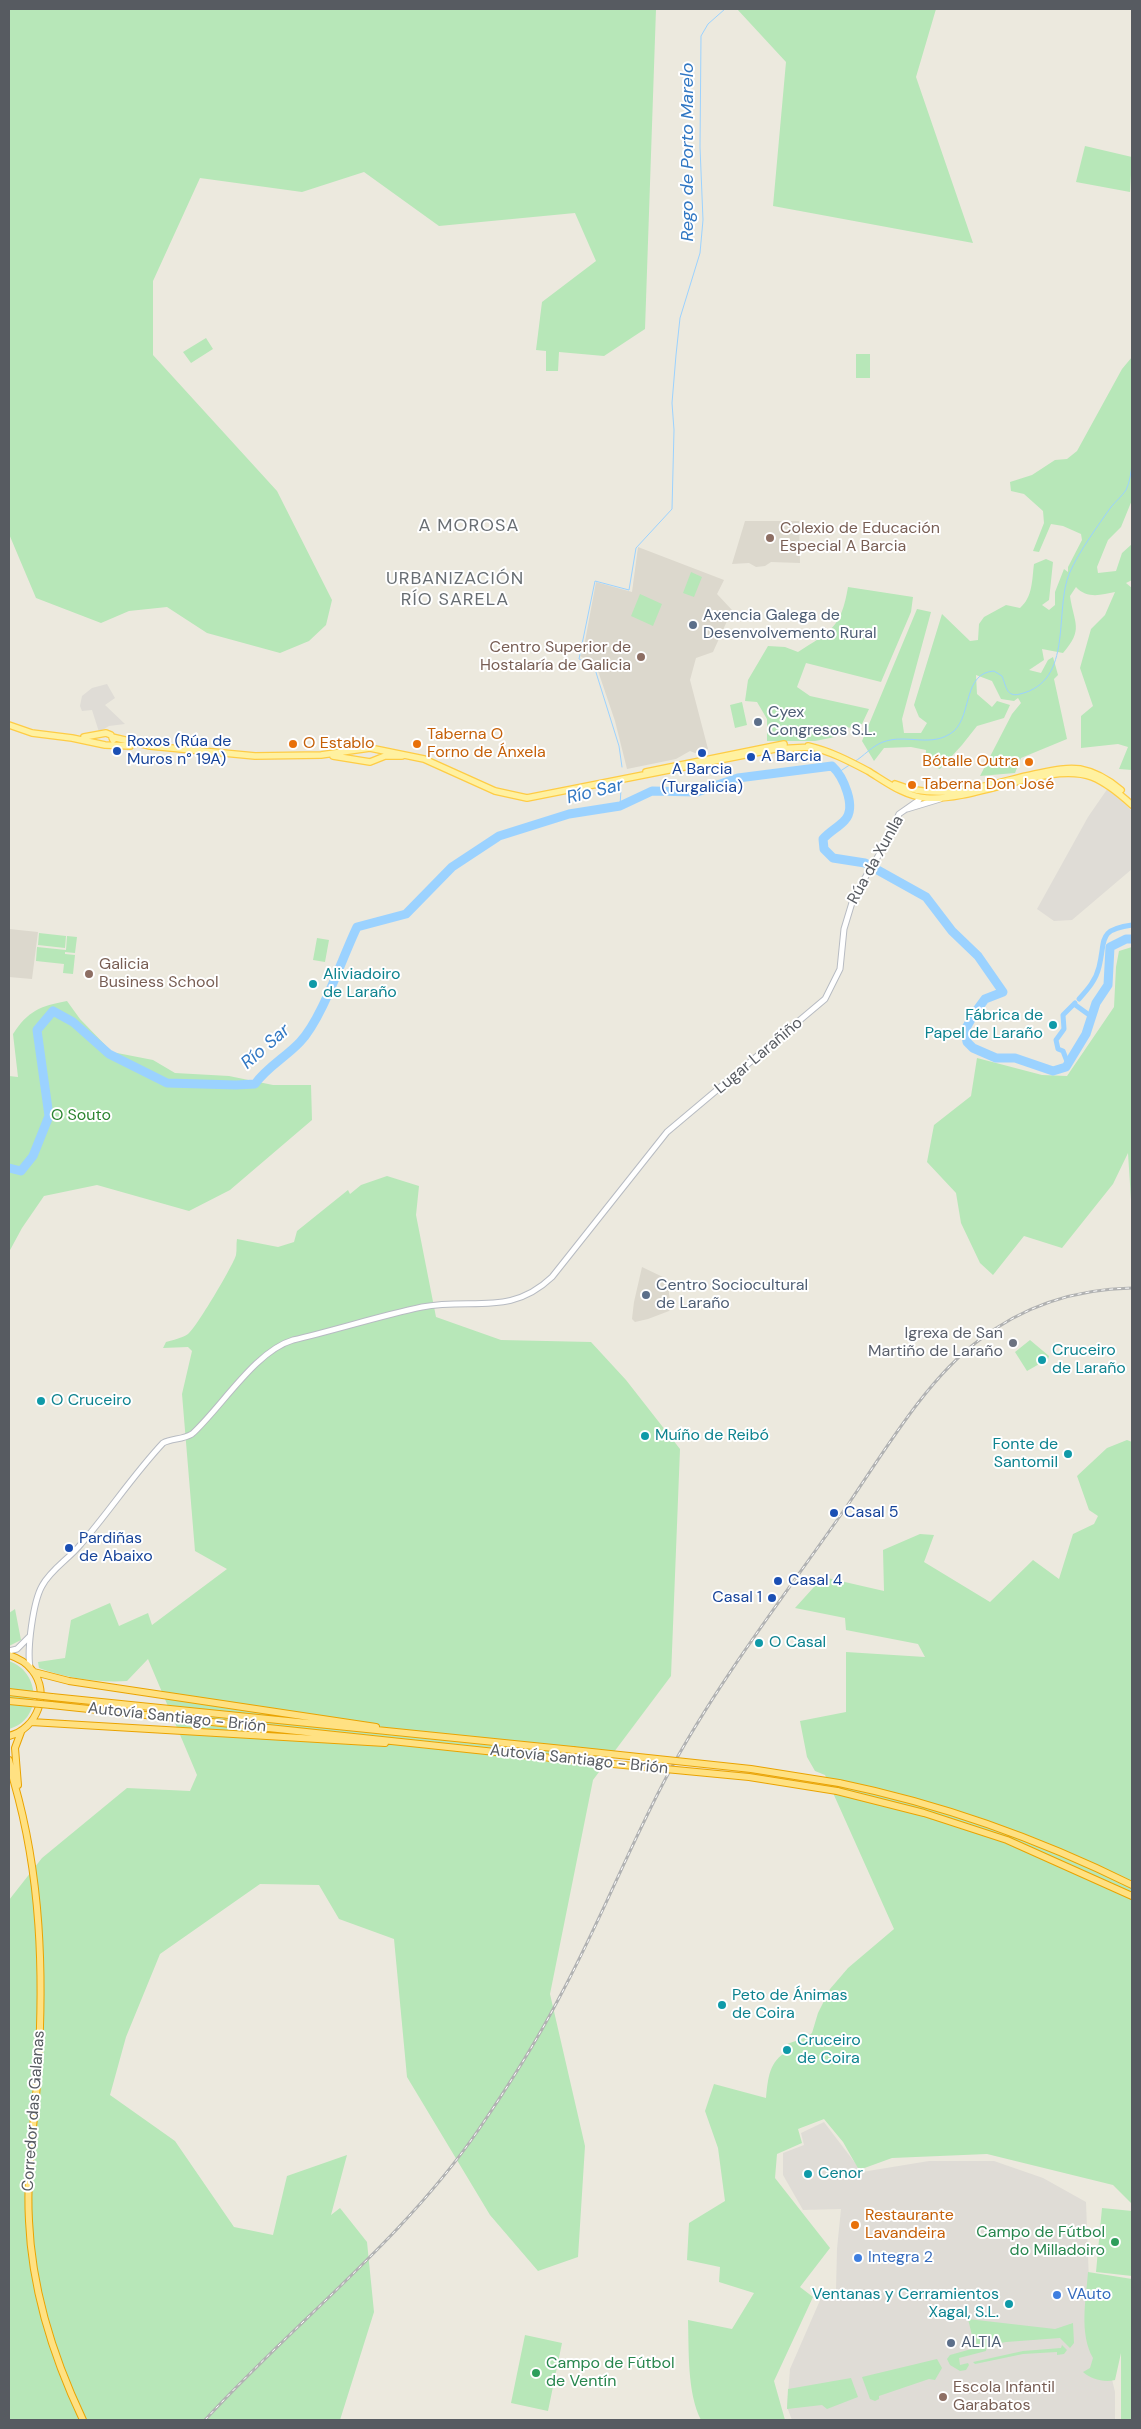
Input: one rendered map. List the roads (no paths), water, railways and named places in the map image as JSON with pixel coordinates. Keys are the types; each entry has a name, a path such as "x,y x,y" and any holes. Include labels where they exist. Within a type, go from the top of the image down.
{"highway":[{"path":"9,1653 20,1659 32,1670 40,1684 41,1698 38,1711 31,1722 22,1731 9,1736"},
{"path":"32,1670 69,1681 368,1725 388,1731"},
{"name":"Autovía Santiago - Brión","path":"9,1692 751,1769 839,1783 926,1804 1009,1831 1078,1859 1132,1886"},
{"name":"Autovía Santiago - Brión","path":"9,1701 749,1777 837,1791 924,1813 1007,1840 1049,1857 1132,1896"},
{"path":"31,1722 385,1743 397,1740"},
{"path":"18,1794 16,1748 22,1731"},
{"path":"9,1760 18,1794"},
{"name":"Corredor das Galanas","path":"18,1794 32,1864 42,1965 38,2072 28,2193 33,2263 51,2344 61,2373 83,2420"}],"main road":[{"path":"9,725 32,733 72,738 105,745 150,746 262,756 321,755 372,748 417,757 440,765 495,791 515,797 535,798 779,748 812,747 841,757 922,800 1067,773 1091,776 1117,792"},
{"path":"72,738 108,734 112,737 150,746"},
{"path":"102,735 100,740 105,745"},
{"path":"105,745 112,742 112,737"},
{"path":"372,748 376,754 373,760"},
{"path":"364,750 362,756 365,761"},
{"path":"321,755 365,761 389,756 417,757"},
{"path":"868,772 897,785 928,793 966,790 1047,772 1074,769 1086,770 1105,778 1132,800"},
{"path":"1074,769 1100,778 1132,805"}],"street":[{"path":"897,785 922,800 966,790"},
{"name":"Rúa da Xunlla","path":"902,791 922,800 932,801 946,797"},
{"name":"Rúa da Xunlla","path":"908,795 911,800 910,805"},
{"name":"Rúa da Xunlla","path":"840,970 843,933 849,910 869,869 891,835 899,814 910,805 922,800"},
{"name":"Rúa da Xunlla","path":"904,809 922,800"},
{"name":"Lugar Larañiño","path":"30,1637 38,1594 47,1577 78,1549 158,1448 167,1441 192,1434 231,1388 282,1344 424,1307 514,1301 543,1285 567,1259 667,1132 819,1006 840,970"},
{"path":"9,1653 17,1649 30,1637"},
{"path":"30,1637 28,1648 32,1670"}],"waterway":[{"name":"Rego de Porto Marelo","path":"622,767 619,746 594,666 579,659 595,581 629,590 636,548 672,509 674,430 672,403 676,355 680,318 700,253 703,220 700,147 701,36 708,24 725,9"},
{"path":"854,762 883,742 901,739 937,739 954,731 960,724 972,686 984,673 994,671 1002,676 1007,690 1015,695 1037,687 1049,675 1056,660 1065,588 1070,572 1095,530 1126,490 1132,464"},
{"path":"839,772 851,764"},
{"name":"Río Sar","path":"9,1168 21,1171 33,1156 49,1116 37,1030 53,1011 73,1022 109,1054 167,1083 255,1084 265,1072 295,1047 308,1032 324,1004 357,927 406,914 452,867 499,836 569,814 620,806 652,791 697,792 738,778 832,766 844,784 850,807 845,820 823,839 824,849 833,858 865,863 926,897 952,931 978,956 1003,992 985,999 974,1014 965,1030 967,1042 973,1048 996,1058 1015,1058 1053,1071 1066,1067 1086,1034 1096,1003 1108,985 1110,947 1126,939 1132,939"},
{"name":"Rego de Porto Marelo","path":"620,806 621,789"},
{"path":"1079,999 1096,976 1105,937 1113,930 1132,925"},
{"path":"1068,1064 1063,1051 1058,1049 1056,1040 1064,1029 1063,1015 1075,1003"},
{"path":"1074,1004 1092,1017"}],"railway":[{"path":"205,2420 417,2208 479,2129 520,2066 558,2000 667,1776 708,1706 923,1396 959,1357 978,1341 1013,1318 1032,1309 1071,1296 1111,1289 1132,1288"}],"place":[{"name":"Colexio de Educación Especial A Barcia","path":"770,538"},
{"name":"Axencia Galega de Desenvolvemento Rural","path":"693,625"},
{"name":"Centro Superior de Hostalaría de Galicia","path":"641,657"},
{"name":"Cyex Congresos S.L.","path":"758,722"},
{"name":"O Establo","path":"293,744"},
{"name":"Taberna O Forno de Ánxela","path":"417,744"},
{"name":"Roxos (Rúa de Muros n° 19A)","path":"117,751"},
{"name":"A Barcia (Turgalicia)","path":"702,753"},
{"name":"A Barcia","path":"751,757"},
{"name":"Bótalle Outra","path":"1029,762"},
{"name":"Taberna Don José","path":"912,785"},
{"name":"Galicia Business School","path":"89,974"},
{"name":"Aliviadoiro de Laraño","path":"313,984"},
{"name":"Fábrica de Papel de Laraño","path":"1053,1025"},
{"name":"Centro Sociocultural de Laraño","path":"646,1295"},
{"name":"Igrexa de San Martiño de Laraño","path":"1013,1343"},
{"name":"Cruceiro de Laraño","path":"1042,1360"},
{"name":"O Cruceiro","path":"41,1401"},
{"name":"Muíño de Reibó","path":"645,1436"},
{"name":"Fonte de Santomil","path":"1068,1454"},
{"name":"Casal 5","path":"834,1513"},
{"name":"Pardiñas de Abaixo","path":"69,1548"},
{"name":"Casal 4","path":"778,1581"},
{"name":"Casal 1","path":"772,1598"},
{"name":"O Casal","path":"759,1643"},
{"name":"Peto de Ánimas de Coira","path":"722,2005"},
{"name":"Cruceiro de Coira","path":"787,2050"},
{"name":"Cenor","path":"808,2174"},
{"name":"Restaurante Lavandeira","path":"855,2225"},
{"name":"Campo de Fútbol do Milladoiro","path":"1115,2242"},
{"name":"Integra 2","path":"858,2258"},
{"name":"VAuto","path":"1057,2295"},
{"name":"Ventanas y Cerramientos Xagal, S.L.","path":"1009,2304"},
{"name":"ALTIA","path":"951,2343"},
{"name":"Campo de Fútbol de Ventín","path":"536,2373"},
{"name":"Escola Infantil Garabatos","path":"943,2397"}],"district":[{"name":"A MOROSA","path":"469,526"},
{"name":"URBANIZACIÓN RÍO SARELA","path":"455,589"}],"park label":[{"name":"O Souto","path":"81,1116"}]}
